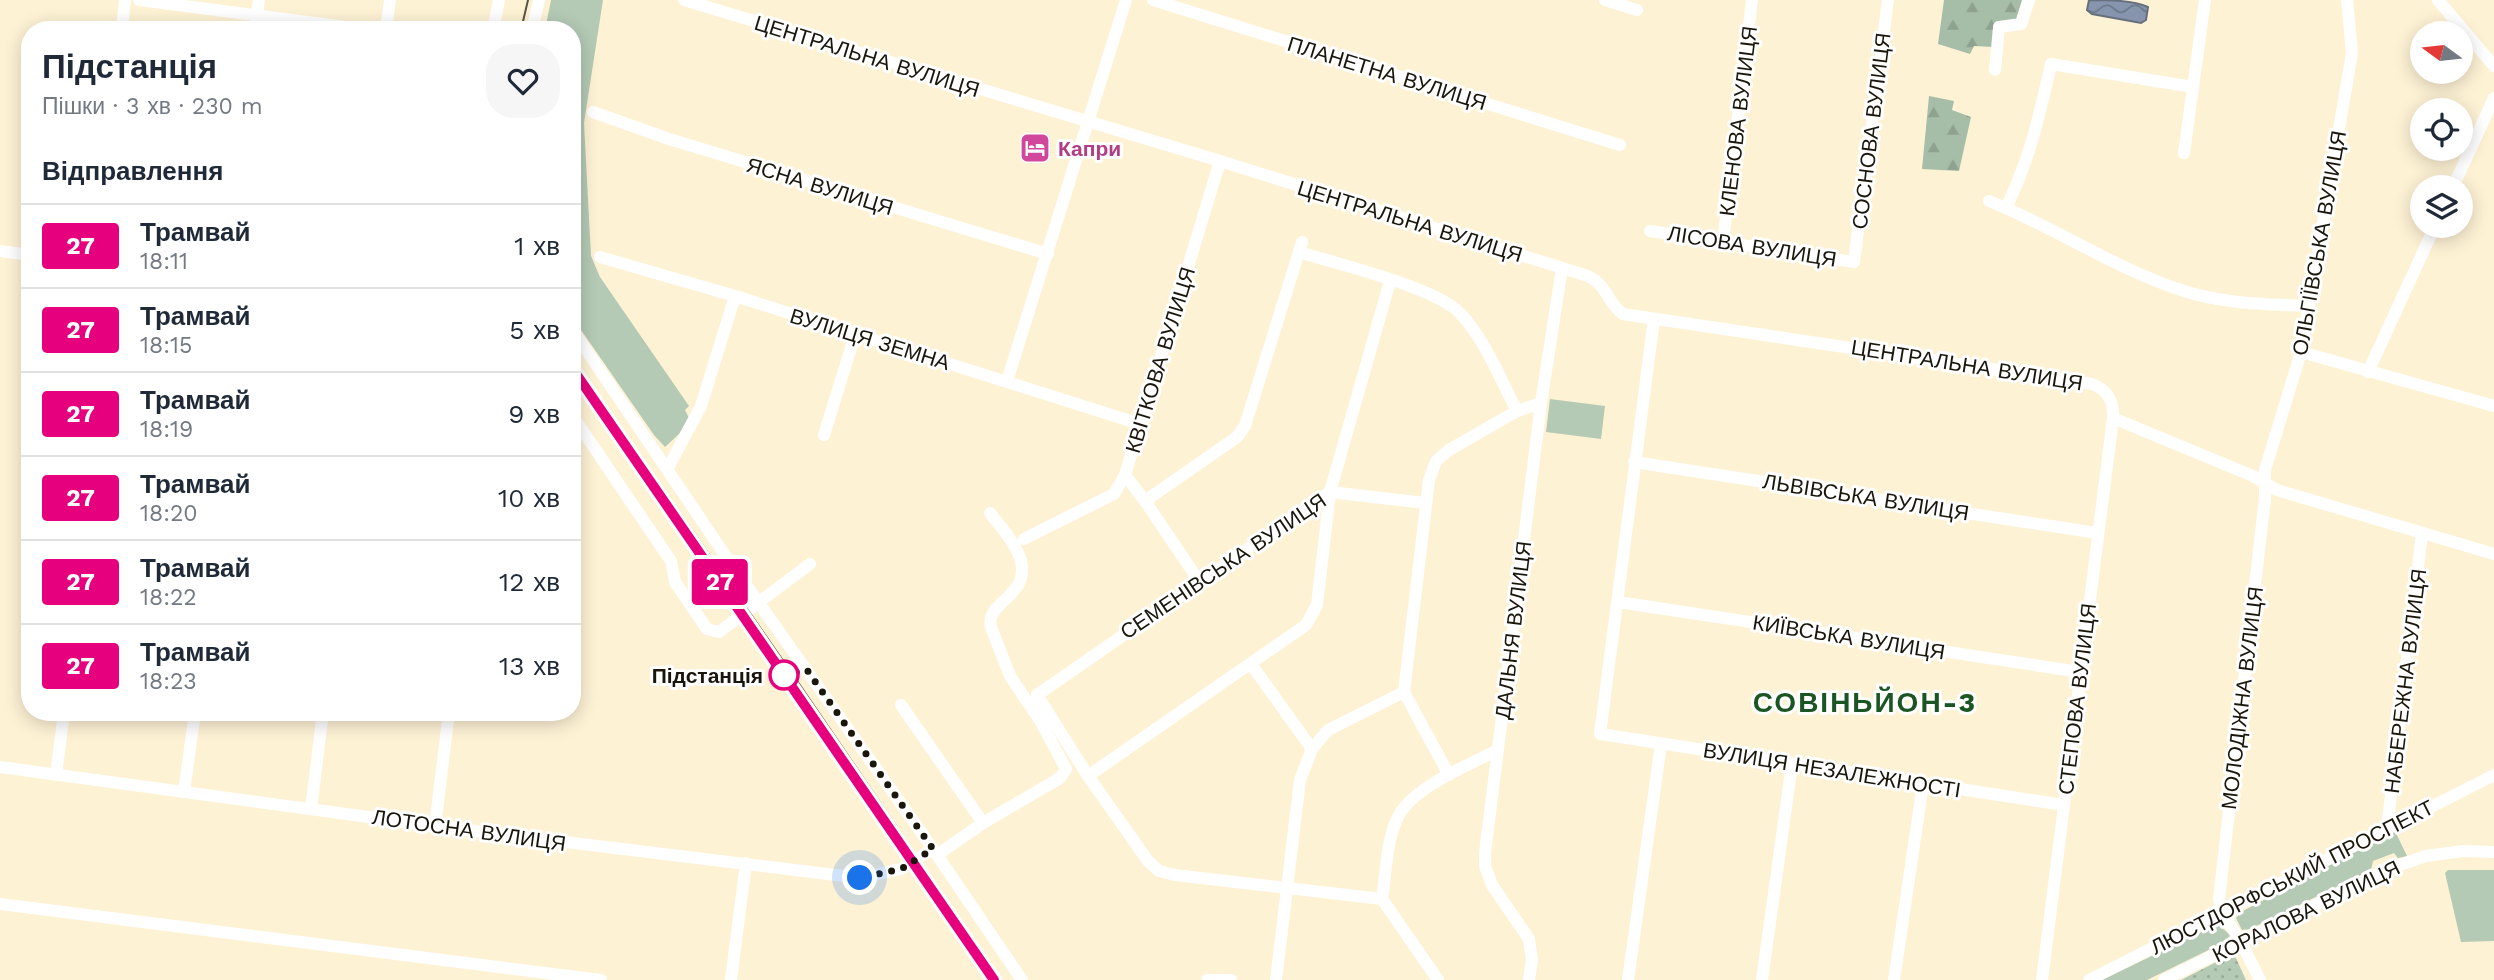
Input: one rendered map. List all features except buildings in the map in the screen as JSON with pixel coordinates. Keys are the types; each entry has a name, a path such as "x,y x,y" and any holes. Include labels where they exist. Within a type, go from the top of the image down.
{"street":[{"path":"123,21 125,0"},
{"path":"139,0 302,21"},
{"path":"256,21 259,0"},
{"path":"387,21 390,0"},
{"path":"495,21 499,0"},
{"path":"534,21 539,0"},
{"name":"ЦЕНТРАЛЬНА ВУЛИЦЯ","path":"684,0 1220,161 1562,268 1598,281 1618,311 1623,314 2092,384 2107,393 2114,409 2113,418"},
{"path":"1007,381 1126,0"},
{"name":"ПЛАНЕТНА ВУЛИЦЯ","path":"1153,0 1620,145"},
{"path":"1605,0 1637,10"},
{"name":"КЛЕНОВА ВУЛИЦЯ","path":"1723,241 1752,0"},
{"name":"СОСНОВА ВУЛИЦЯ","path":"1854,262 1888,0"},
{"path":"1995,70 1999,27 2021,24 2029,0"},
{"path":"2184,153 2205,0"},
{"name":"ОЛЬГІЇВСЬКА ВУЛИЦЯ","path":"2265,483 2264,470 2301,352 2353,53 2347,0"},
{"path":"2438,0 2494,66"},
{"path":"2006,208 2024,171 2034,141 2051,64 2193,87"},
{"path":"2459,175 2494,98"},
{"name":"ЯСНА ВУЛИЦЯ","path":"593,112 669,139 1048,254"},
{"name":"КВІТКОВА ВУЛИЦЯ","path":"1199,581 1125,475 1220,161"},
{"path":"1989,201 2182,291 2223,301 2309,306"},
{"name":"ЛІСОВА ВУЛИЦЯ","path":"1650,231 1854,262"},
{"path":"2368,372 2429,238"},
{"path":"1145,502 1237,438 1245,426 1301,247 1435,296 1459,312 1479,340 1517,411"},
{"path":"0,251 21,254"},
{"name":"ВУЛИЦЯ ЗЕМНА","path":"600,257 735,296 1140,424"},
{"name":"ДАЛЬНЯ ВУЛИЦЯ","path":"1529,980 1532,960 1528,939 1492,886 1485,866 1485,853 1541,403 1562,268"},
{"path":"1382,899 1159,871 1148,861 1088,776 1306,625 1315,613 1331,492 1390,281"},
{"path":"668,468 701,406 735,296"},
{"path":"1618,602 1654,319"},
{"path":"824,435 855,335"},
{"path":"581,342 1022,980"},
{"path":"2301,352 2494,406"},
{"path":"1450,775 1404,692 1425,503 1432,470 1442,454 1517,411 1541,403"},
{"path":"2113,418 2277,490 2494,554"},
{"name":"СТЕПОВА ВУЛИЦЯ","path":"2042,980 2113,418"},
{"path":"581,428 671,561 675,582 707,629 719,632 810,564"},
{"name":"ЛЬВІВСЬКА ВУЛИЦЯ","path":"1634,462 2097,533"},
{"path":"1024,539 1114,494 1125,475"},
{"name":"МОЛОДІЖНА ВУЛИЦЯ","path":"2222,912 2219,899 2265,483"},
{"name":"СЕМЕНІВСЬКА ВУЛИЦЯ","path":"1088,776 1037,695 1331,492 1425,503"},
{"name":"ЛОТОСНА ВУЛИЦЯ","path":"0,767 732,864 746,863 860,878 901,869 935,852 1060,778 1066,769 1041,722 1010,676 989,621 991,614 1017,587 1022,572 1016,547 990,513"},
{"name":"НАБЕРЕЖНА ВУЛИЦЯ","path":"2387,829 2422,533"},
{"name":"КИЇВСЬКА ВУЛИЦЯ","path":"1618,602 2080,672"},
{"name":"ВУЛИЦЯ НЕЗАЛЕЖНОСТІ","path":"1618,602 1600,734 2064,805"},
{"path":"1251,664 1312,749"},
{"path":"1276,980 1300,780 1312,749 1328,730 1404,692"},
{"path":"901,705 983,823"},
{"path":"56,775 63,721"},
{"path":"184,792 194,721"},
{"path":"311,808 322,721"},
{"path":"435,826 448,721"},
{"path":"1628,980 1661,744"},
{"path":"1438,980 1382,899 1393,830 1397,817 1415,797 1498,750"},
{"path":"1762,980 1792,764"},
{"name":"ЛЮСТДОРФСЬКИЙ ПРОСПЕКТ","path":"2089,980 2494,775"},
{"path":"1894,980 1923,784"},
{"name":"КОРАЛОВА ВУЛИЦЯ","path":"2164,980 2388,869 2426,856 2463,851 2494,852"},
{"path":"731,980 746,863"},
{"path":"0,904 601,980"},
{"path":"2222,912 2260,980"},
{"path":"1207,980 1231,980"}],"green space":[{"path":"551,0 603,0 584,123 591,256 600,277 689,406 685,410 689,418 679,434 665,447 581,330 581,21 547,21"},
{"path":"1944,0 2022,0 2016,19 1994,25 1993,47 1974,46 1970,54 1938,44"},
{"path":"1929,96 1954,101 1952,110 1971,117 1959,171 1922,169"},
{"path":"1550,399 1605,406 1601,439 1546,432"},
{"path":"2395,831 2407,856 2398,858 2394,853 2373,861 2371,870 2250,929 2242,930 2236,918 2241,912"},
{"path":"2448,870 2494,870 2494,941 2461,942 2445,873"},
{"path":"2218,924 2230,935 2227,941 2147,980 2102,980"},
{"path":"2230,955 2235,956 2246,980 2181,980"}],"water":[{"path":"2089,0 2119,1 2148,7 2146,20 2141,23 2092,14 2087,10"}],"tram line":[{"path":"523,21 528,0"},
{"path":"581,371 1001,980"},
{"name":"27","path":"581,381 994,980"}],"place":[{"name":"Капри","path":"1035,148"},
{"name":"Підстанція","path":"784,675"}],"district":[{"name":"СОВІНЬЙОН-3","path":"1865,702"}],"route":[{"path":"784,675 807,670 933,849 901,869 860,878"}]}
